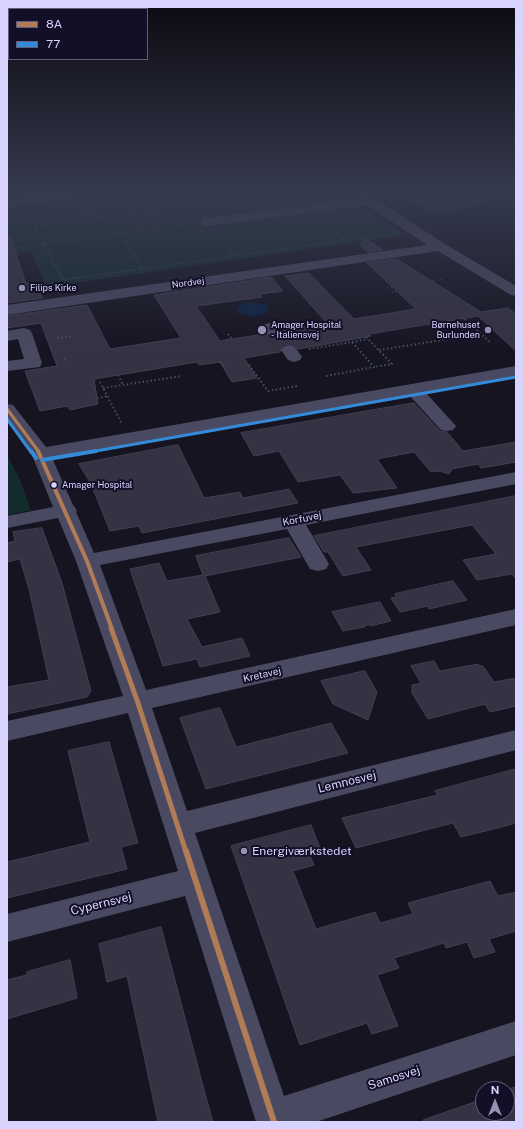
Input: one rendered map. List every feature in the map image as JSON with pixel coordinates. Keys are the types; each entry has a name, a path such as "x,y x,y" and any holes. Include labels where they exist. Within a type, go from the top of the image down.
{"street":[{"name":"Nordvej","path":"7,310 435,248"},
{"path":"441,248 516,292"},
{"path":"7,336 24,333 34,363 7,366"},
{"path":"41,454 516,371"},
{"path":"413,389 447,426"},
{"path":"7,409 41,454 67,510 87,561 138,702 273,1120"},
{"name":"Korfuvej","path":"87,561 516,478"},
{"path":"7,522 67,510"},
{"path":"293,521 318,564"},
{"name":"Kretavej","path":"7,731 516,617"},
{"name":"Lemnosvej","path":"178,825 516,740"},
{"name":"Cypernsvej","path":"7,928 196,880"},
{"name":"Samosvej","path":"273,1120 516,1038"}],"path":[{"path":"7,249 18,248"},
{"path":"46,248 63,280 293,248"},
{"path":"128,248 143,269"},
{"path":"230,248 235,256"},
{"path":"432,281 444,279"},
{"path":"388,288 393,287"},
{"path":"392,292 397,291"},
{"path":"465,319 490,342"},
{"path":"307,322 311,326"},
{"path":"228,334 232,339"},
{"path":"379,350 481,334"},
{"path":"57,338 74,336"},
{"path":"296,352 367,338 392,364 326,376"},
{"path":"352,342 374,367"},
{"path":"65,358 66,362"},
{"path":"220,362 226,368"},
{"path":"249,365 268,391 297,386"},
{"path":"118,375 123,385"},
{"path":"103,388 182,376"},
{"path":"100,382 129,438"},
{"path":"97,398 107,396"}],"green space":[{"path":"7,248 318,248 47,287 31,252 7,255"},
{"path":"7,455 20,480 31,510 7,515"}],"water":[{"path":"252,302 266,305 269,310 266,313 254,316 238,312 238,307"}],"building":[{"path":"7,248 14,248 26,284 35,283 43,298 7,303"},
{"path":"363,248 380,248 383,250 368,252"},
{"path":"397,259 481,312 508,308 516,314 516,351 478,316 369,334 371,336 298,349 289,344 282,346 280,352 244,358 257,378 232,382 220,362 199,365 197,362 94,379 98,404 70,410 67,406 40,411 25,371 57,366 41,323 7,328 7,316 87,305 110,349 181,338 154,295 271,277 283,291 260,294 262,297 196,306 220,341 264,334 270,337 276,337 280,336 282,331 327,323 285,276 309,273 354,319 416,309 367,263"},
{"path":"414,403 440,431 447,432 463,451 516,442 516,462 481,468 478,464 452,469 449,474 439,471 431,472 414,452 377,459 397,488 353,493 340,475 298,482 279,451 254,456 241,433"},
{"path":"178,445 204,498 240,492 243,498 289,489 298,503 142,533 139,526 110,531 91,484 79,464"},
{"path":"516,496 516,579 512,574 477,580 463,560 496,554 472,525 356,547 371,570 343,576 328,552 324,552 314,536"},
{"path":"42,528 62,583 91,691 87,697 7,714 7,687 49,680 29,589 20,559 7,562 7,543 15,541 13,532"},
{"path":"289,538 301,557 205,576 220,612 187,619 202,647 242,638 250,656 200,667 197,659 163,666 130,569 159,563 167,581 203,575 196,556"},
{"path":"453,581 467,600 429,609 428,606 400,612 391,598 397,597 395,594"},
{"path":"380,602 391,621 370,626 369,624 364,627 343,631 332,612"},
{"path":"434,661 440,671 478,664 483,666 494,682 516,678 516,706 490,712 485,704 428,719 412,693 412,685 421,683 411,666"},
{"path":"365,671 377,692 368,720 333,704 321,681"},
{"path":"220,708 236,747 331,723 348,753 206,789 180,718"},
{"path":"109,742 138,843 121,847 127,869 7,898 7,862 90,842 68,751"},
{"path":"516,769 516,823 461,837 453,823 356,848 342,818 438,795 435,791"},
{"path":"311,825 322,853 310,856 314,865 293,871 316,929 375,912 380,923 413,914 408,903 490,881 498,896 516,892 516,931 489,939 495,952 474,958 467,942 446,948 444,943 394,958 399,968 377,975 398,1026 372,1034 367,1023 300,1045 231,846"},
{"path":"161,927 213,1122 158,1122 127,976 107,982 99,944"},
{"path":"70,960 77,998 7,1019 7,980 27,975 27,972"},
{"path":"515,1087 516,1122 424,1122 423,1120 475,1102 475,1121 515,1121"}],"tunnel":[{"path":"273,332 289,350"}],"transit line":[{"name":"77","path":"42,460 516,377"},
{"name":"8A","path":"7,409 41,454 87,561 138,703 274,1122"},
{"name":"77","path":"7,419 36,458"}],"place":[{"name":"Filips Kirke","path":"22,288"},
{"name":"Amager Hospital - Italiensvej","path":"262,330"},
{"name":"Børnehuset Burlunden","path":"488,330"},
{"name":"Amager Hospital","path":"54,485"},
{"name":"Energiværkstedet","path":"244,851"}]}
